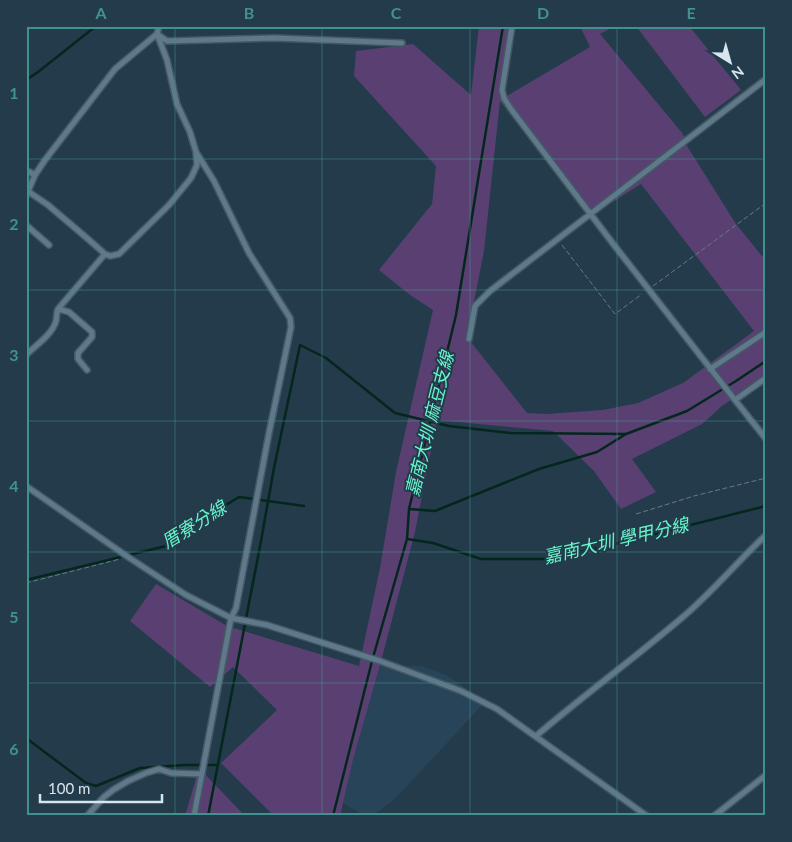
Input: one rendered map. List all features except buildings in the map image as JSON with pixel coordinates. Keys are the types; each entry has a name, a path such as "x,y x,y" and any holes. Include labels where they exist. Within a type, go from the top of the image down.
{"lane":[{"path":"157,34 115,69 45,160 35,175 27,194 48,206 105,254 110,256 119,254 169,205 192,178 198,165 190,132 177,104 167,60 157,34 159,26"},
{"path":"512,26 502,90 504,98 710,369 766,439"},
{"path":"157,34 167,42 275,38 402,43"},
{"path":"469,339 475,306 490,291 766,79"},
{"path":"194,816 231,618 236,608 291,327 290,318 249,253 214,181 196,152"},
{"path":"26,170 35,175"},
{"path":"26,225 49,245"},
{"path":"26,355 50,333 56,320 58,309 105,254"},
{"path":"58,309 69,312 92,332 92,337 78,353 78,359 87,370"},
{"path":"710,369 766,332"},
{"path":"735,400 766,378"},
{"path":"26,486 186,595 231,618 267,625 380,661 461,691 497,709 647,816"},
{"path":"536,736 685,615 766,535"},
{"path":"87,816 113,790 146,773 159,769 172,773 202,774"},
{"path":"714,816 766,776"}],"path":[{"path":"557,238 615,314 766,203"},
{"path":"636,514 694,496 766,478"},
{"path":"26,583 128,557"}],"shaded area":[{"path":"479,26 515,26 500,100 590,47 580,26 615,26 600,34 683,134 687,146 736,224 766,261 766,375 722,406 702,424 632,459 656,492 621,509 594,471 553,431 437,420 415,532 354,756 340,816 274,816 221,763 277,710 233,667 210,687 130,621 156,584 227,626 359,666 380,568 396,472 433,310 410,295 379,270 432,204 436,166 354,76 356,51 413,44 471,95","holes":["500,101 594,214 641,184 754,331 683,383 638,403 603,410 546,414 527,413 467,337 484,251"]},
{"path":"636,26 689,26 741,90 705,117"},
{"path":"380,666 422,666 448,676 485,702 396,798 373,816 365,816 343,803 354,756"},
{"path":"199,768 245,816 185,816"}],"waterway":[{"path":"26,80 96,26"},
{"name":"嘉南大圳 麻豆支線","path":"333,816 372,661 407,539 409,509 456,315 503,26"},
{"path":"208,816 274,468 300,345 326,358 395,413 449,426 511,433 626,434"},
{"path":"409,509 435,511 539,469 597,452 626,434 687,411 766,361"},
{"name":"厝寮分線","path":"26,580 166,546 198,522 239,497 304,506"},
{"name":"嘉南大圳 學甲分線","path":"407,539 433,543 481,559 549,559 766,506"},
{"path":"26,738 86,783 96,786 140,768 217,765"}]}
